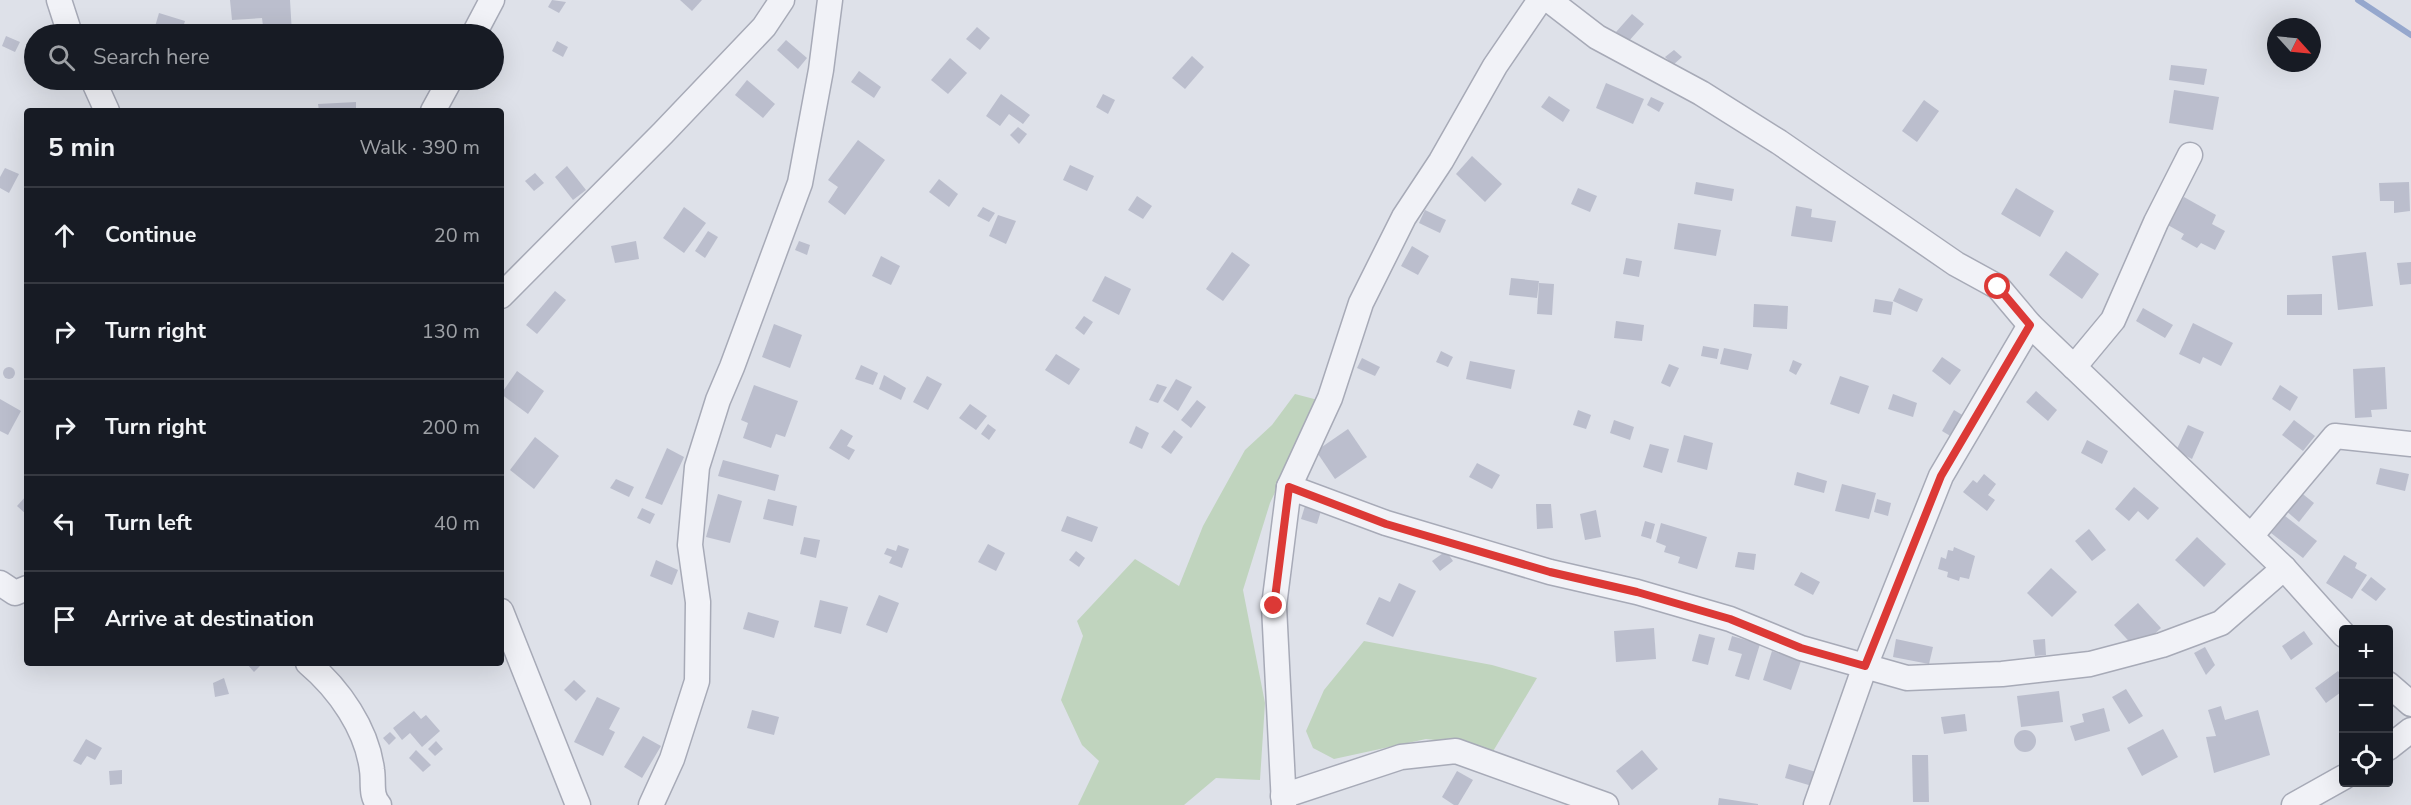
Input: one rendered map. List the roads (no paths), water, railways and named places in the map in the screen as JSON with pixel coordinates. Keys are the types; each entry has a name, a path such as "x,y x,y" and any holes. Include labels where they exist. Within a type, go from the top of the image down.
{"street":[{"path":"59,0 67,24"},
{"path":"479,24 492,0"},
{"path":"504,293 663,133 764,27 782,0"},
{"path":"651,805 672,759 697,681 698,602 690,545 697,467 718,400 800,183 821,70 830,0"},
{"path":"1540,0 1495,66 1399,228 1361,303 1330,398 1289,487 1274,606 1283,801 1401,757 1456,751 1606,805"},
{"path":"1549,0 1597,37 1701,93 1779,142 1956,264 1998,287 2030,325 2284,568 2339,630"},
{"path":"98,90 106,108"},
{"path":"435,108 445,90"},
{"path":"2074,367 2113,320 2156,222 2190,154"},
{"path":"1816,805 1865,666 1941,476 2030,325"},
{"path":"2250,536 2335,436 2411,444"},
{"path":"1289,487 1386,524 1550,572 1637,592 1730,619 1801,648 1907,678 2002,675 2090,664 2162,645 2222,623 2284,568"},
{"path":"0,583 15,593 24,589"},
{"path":"504,619 578,805"},
{"path":"312,666 323,675 352,711 372,768 373,803"},
{"path":"2393,688 2411,704"},
{"path":"2393,744 2411,730"},
{"path":"2294,805 2339,779"}],"waterway":[{"path":"2358,0 2411,35"}]}
